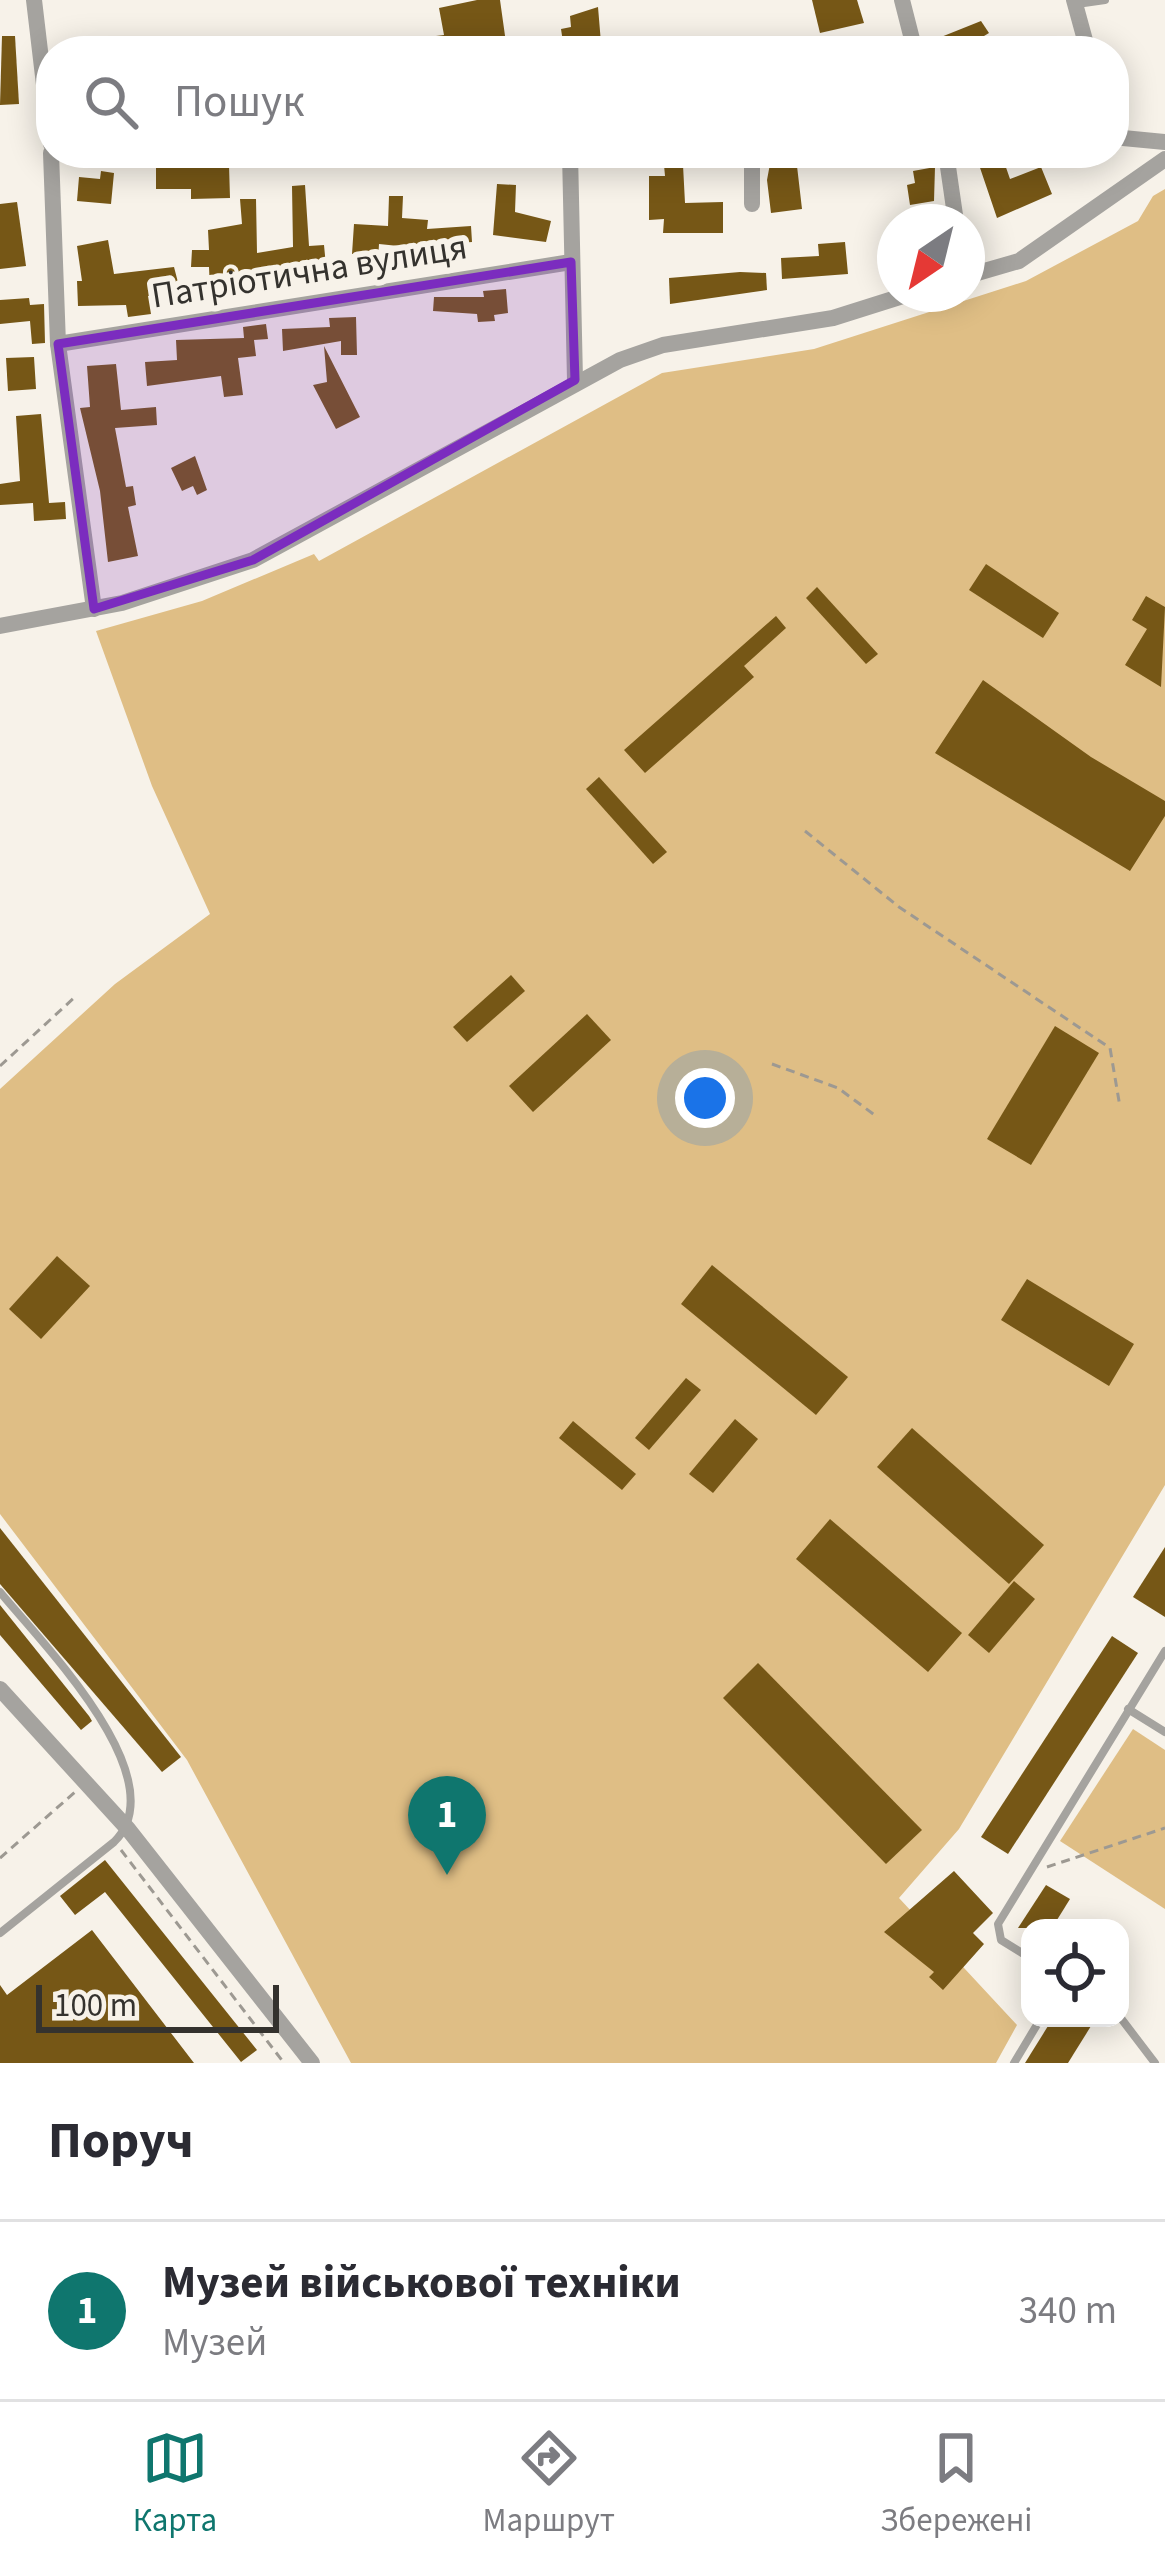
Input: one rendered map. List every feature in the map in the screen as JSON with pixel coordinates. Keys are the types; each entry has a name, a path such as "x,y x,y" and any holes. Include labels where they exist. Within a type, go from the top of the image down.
{"street":[{"path":"34,0 38,36"},
{"path":"902,0 912,36"},
{"path":"1076,2 1084,36"},
{"path":"1129,139 1165,142"},
{"path":"985,271 1019,261 1165,159"},
{"path":"52,168 58,344 94,609"},
{"path":"570,168 575,380"},
{"path":"752,168 752,204"},
{"path":"948,168 953,204"},
{"name":"Патріотична вулиця","path":"58,344 571,262"},
{"path":"0,626 94,609 253,560 575,380 663,345 832,318 877,304"},
{"path":"0,1689 128,1828 312,2063"}],"lane":[{"path":"1076,2 1105,0"},
{"path":"0,1592 104,1717 124,1768 128,1828 0,1933"},
{"path":"1021,1952 1001,1940 998,1924 1164,1650"},
{"path":"1128,1709 1165,1732"},
{"path":"1014,2063 1036,2027"},
{"path":"1128,2027 1155,2063 1165,2053"}],"path":[{"path":"806,831 898,907 1110,1048 1120,1107"},
{"path":"0,1066 76,996"},
{"path":"772,1064 838,1088 876,1116"},
{"path":"0,1858 85,1783"},
{"path":"1028,1874 1165,1828"},
{"path":"114,1842 284,2063"}],"highlighted area":[{"path":"571,262 575,380 253,560 94,609 58,344"}],"shaded area":[{"path":"1165,189 1165,1485 959,1829 899,1898 1017,2025 996,2063 351,2063 187,1760 0,1514 0,1089 115,984 210,914 152,786 96,631 202,601 314,554 319,561 662,373 814,349 929,312 985,312 985,294 1026,281 1138,221 1153,196"},
{"path":"1133,1729 1165,1750 1165,1909 1060,1841"}],"building":[{"path":"500,0 505,36 436,36 444,35 439,8"},
{"path":"812,0 857,0 864,23 820,33"},
{"path":"598,7 600,36 562,36 561,29 571,27 570,16"},
{"path":"981,21 989,33 984,36 944,36"},
{"path":"2,36 15,36 19,104 0,105"},
{"path":"156,168 229,168 230,198 191,199 191,189 156,189"},
{"path":"664,168 683,168 685,203 723,202 723,233 663,233 664,219 649,220 649,176 665,176"},
{"path":"769,168 797,168 802,209 771,213"},
{"path":"935,168 934,201 910,204 907,185 915,183 913,171"},
{"path":"980,168 1006,168 1010,179 1041,168 1052,194 997,218"},
{"path":"101,171 114,173 111,204 77,201 79,177 100,179"},
{"path":"497,184 516,185 515,212 551,221 546,242 493,235"},
{"path":"305,185 309,246 324,245 326,266 235,278 236,290 210,291 209,267 191,267 192,250 209,250 208,230 242,224 240,199 256,199 257,253 293,247 292,186"},
{"path":"389,196 403,196 402,218 428,220 427,229 471,226 472,242 459,243 459,252 445,253 444,259 427,257 428,249 379,244 378,261 360,260 360,254 352,254 354,224 388,226"},
{"path":"17,202 26,266 0,269 0,204"},
{"path":"108,240 114,274 174,267 181,294 148,296 151,314 128,317 126,305 78,306 77,281 82,281 77,246"},
{"path":"845,242 848,274 782,279 781,258 819,256 818,244"},
{"path":"766,273 767,290 670,304 669,278"},
{"path":"506,289 508,313 494,315 495,321 478,322 477,314 433,311 434,297 484,297 483,291"},
{"path":"29,298 30,305 44,304 45,343 32,344 30,321 0,324 0,300"},
{"path":"356,317 357,355 341,355 341,341 283,351 282,329 330,327 329,318"},
{"path":"266,324 268,339 254,340 256,356 238,358 243,395 224,397 221,376 147,386 145,362 177,360 176,340 244,338 243,327"},
{"path":"324,346 360,417 336,429 313,385 327,382"},
{"path":"34,357 36,389 8,391 6,358"},
{"path":"116,364 121,410 156,407 157,425 115,428 126,487 133,486 136,505 128,507 138,556 108,562 100,491 80,408 90,407 87,366"},
{"path":"41,414 49,503 65,502 66,519 34,521 33,503 0,505 0,484 20,481 16,416"},
{"path":"195,456 207,490 197,495 193,486 182,491 171,468"},
{"path":"986,564 1059,613 1043,638 969,590"},
{"path":"817,587 878,654 866,664 806,598"},
{"path":"1146,596 1165,607 1161,687 1125,665 1147,629 1132,620"},
{"path":"776,616 786,628 744,666 754,677 645,773 624,750"},
{"path":"983,680 1091,757 1165,801 1165,816 1130,871 935,753"},
{"path":"599,777 667,852 653,864 586,789"},
{"path":"511,975 525,991 467,1042 453,1027"},
{"path":"587,1014 611,1040 533,1112 509,1086"},
{"path":"1055,1026 1099,1053 1031,1165 987,1139"},
{"path":"57,1256 90,1286 41,1339 9,1309"},
{"path":"712,1265 848,1377 816,1415 681,1304"},
{"path":"1027,1279 1134,1344 1109,1386 1001,1320"},
{"path":"686,1378 701,1390 649,1450 635,1438"},
{"path":"735,1419 758,1439 713,1493 689,1474"},
{"path":"573,1421 636,1474 622,1490 559,1438"},
{"path":"912,1428 1044,1545 1009,1584 877,1467"},
{"path":"830,1519 962,1633 928,1672 796,1559"},
{"path":"0,1528 181,1757 162,1772 0,1584"},
{"path":"1165,1547 1165,1617 1133,1597"},
{"path":"1014,1581 1035,1599 989,1653 968,1635"},
{"path":"0,1605 89,1716 92,1721 81,1730 0,1635"},
{"path":"1112,1636 1138,1653 1008,1854 981,1837"},
{"path":"758,1663 922,1830 886,1864 723,1698"},
{"path":"105,1860 257,2050 241,2062 105,1892 75,1915 60,1896"},
{"path":"954,1871 993,1913 973,1933 984,1944 943,1990 929,1977 934,1972 884,1932"},
{"path":"1046,1885 1070,1899 1058,1919 1024,1919"},
{"path":"92,1930 194,2063 0,2063 0,1985 7,1995"},
{"path":"1047,2027 1090,2027 1068,2063 1025,2063"}],"place":[{"name":"Музей військової техніки","path":"447,1875"}]}
